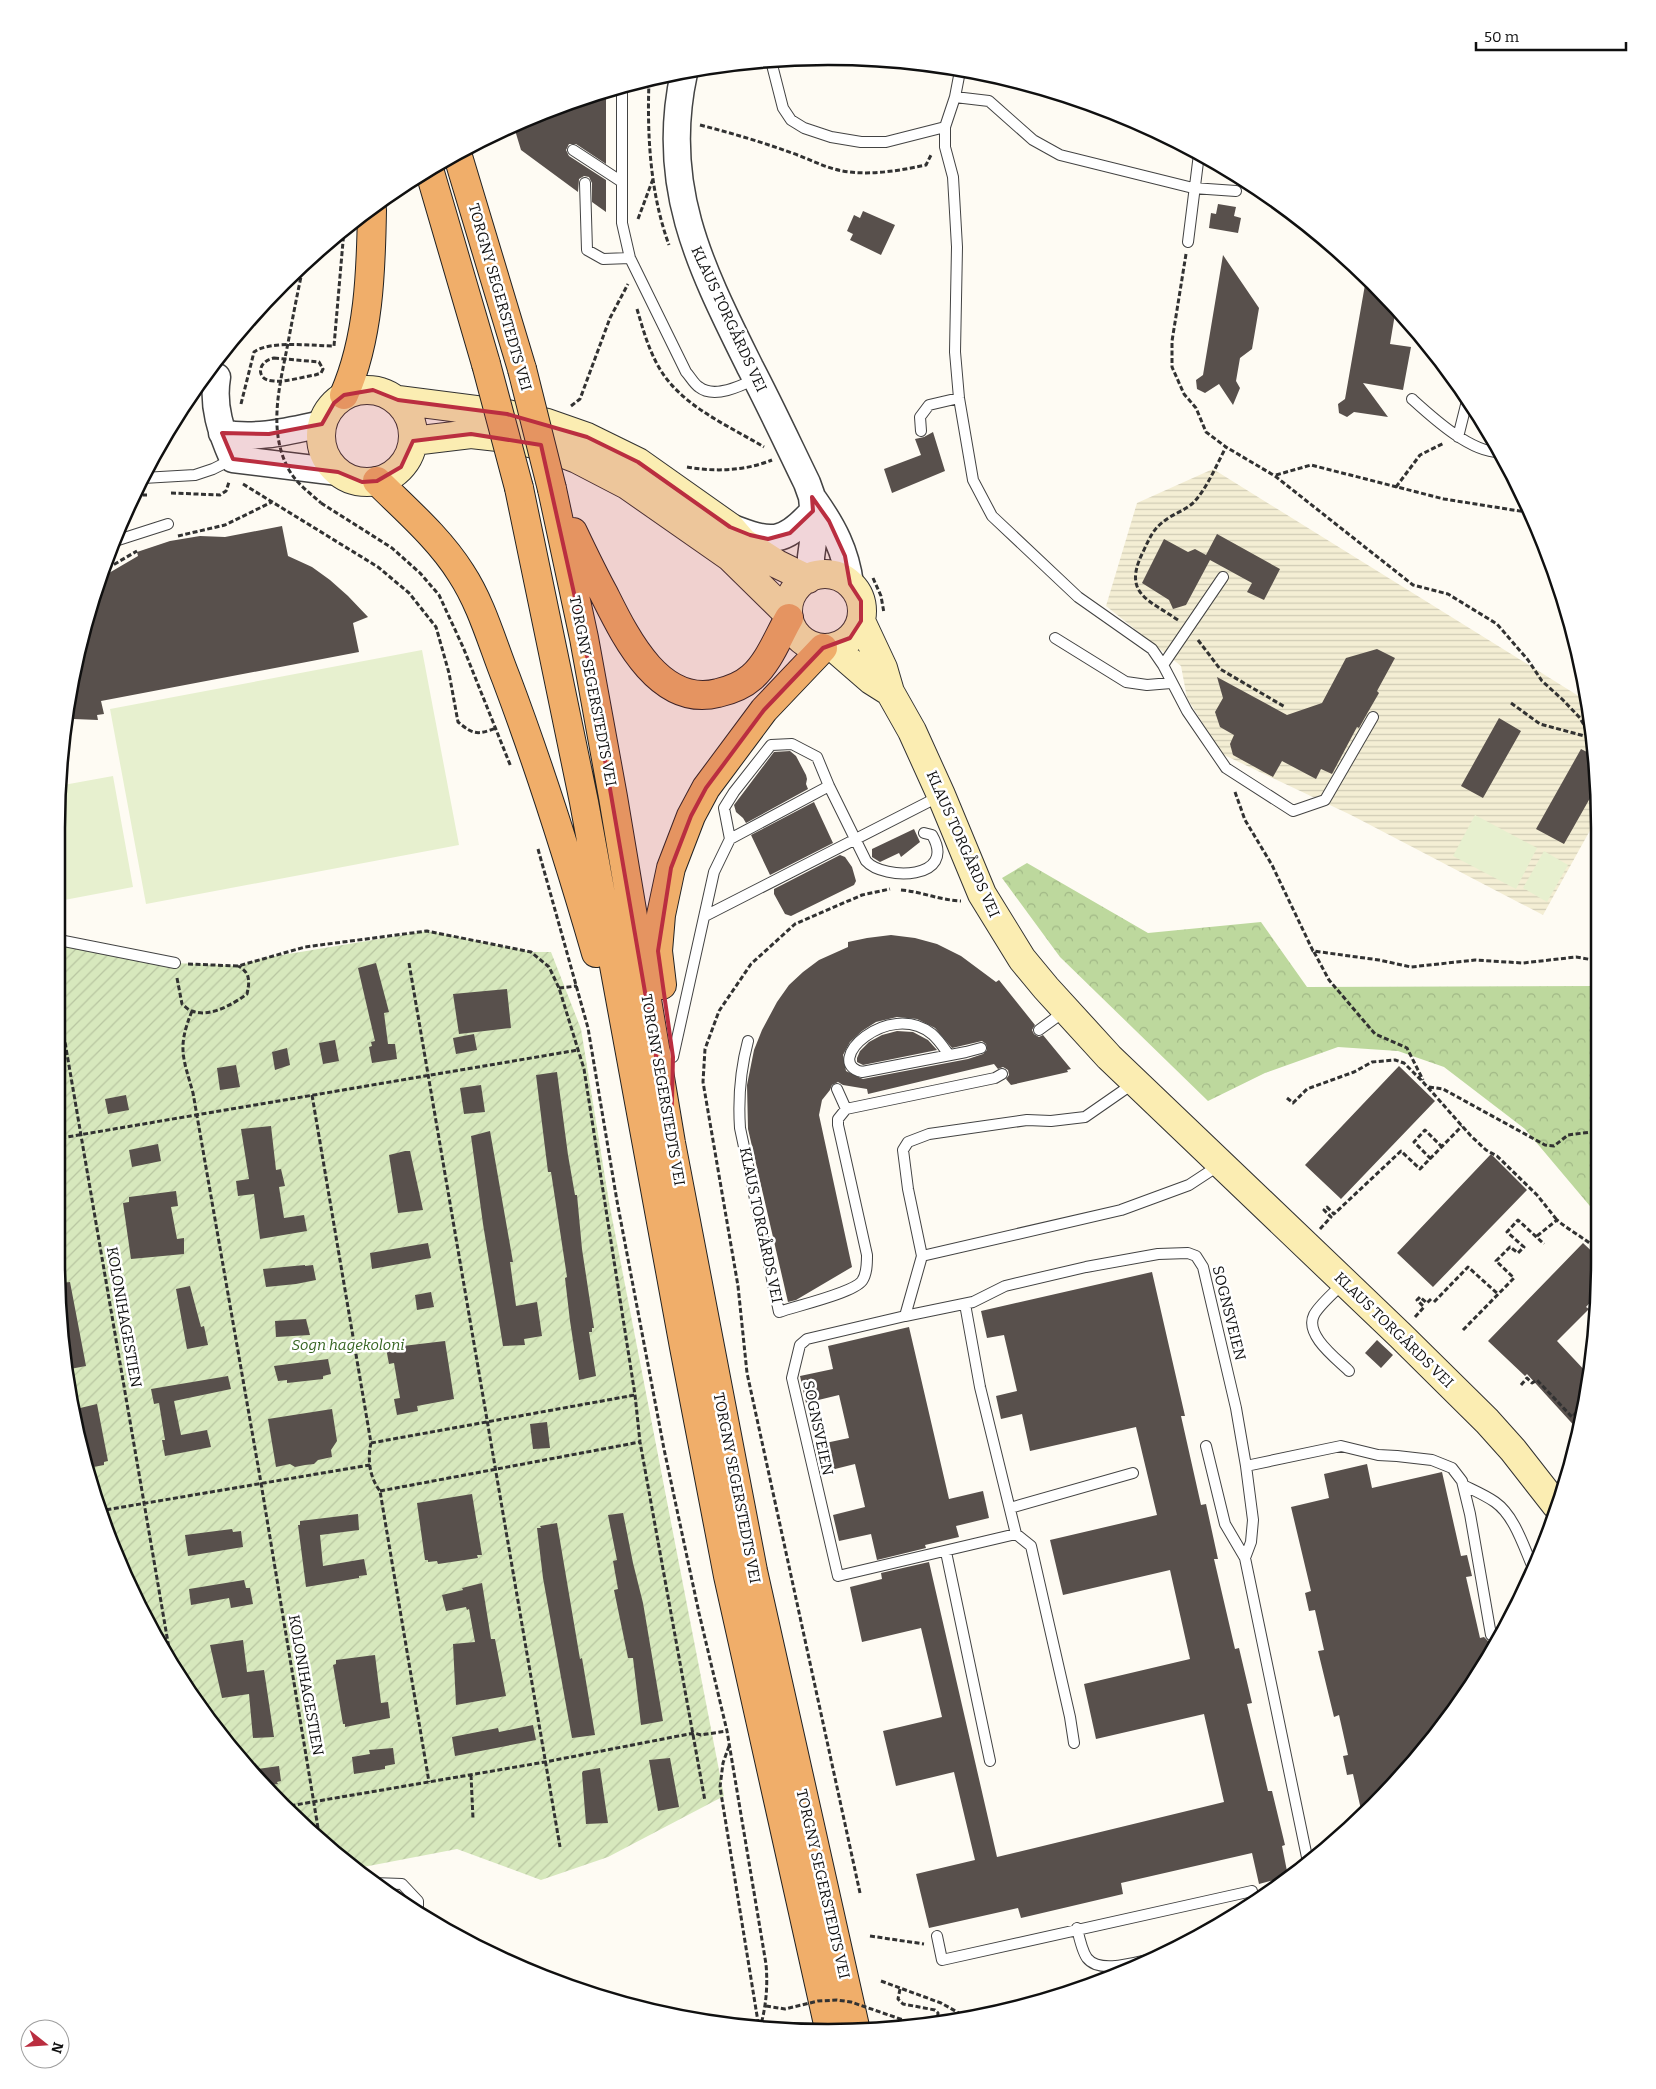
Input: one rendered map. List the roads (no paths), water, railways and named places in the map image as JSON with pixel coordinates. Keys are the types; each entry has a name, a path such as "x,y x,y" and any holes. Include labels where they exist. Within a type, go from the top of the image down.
{"highway":[{"name":"TORGNY SEGERSTEDTS VEI","path":"459,161 522,369 554,495 584,638 671,1143 831,1978 830,2024"},
{"name":"TORGNY SEGERSTEDTS VEI","path":"431,177 486,364 519,488 584,802 728,1576 831,1978 852,2023"},
{"path":"344,395 354,373 366,313 372,218"},
{"path":"377,481 435,539 449,556 470,589 479,608 550,802 638,1097"},
{"path":"554,495 615,619 628,641 650,669 679,690 703,695 727,691 740,686 762,666 789,616"},
{"path":"671,1143 673,1057 658,951 661,915 671,868 690,816 706,788 780,692 828,648"},
{"path":"831,1978 864,2023"},
{"path":"823,2024 831,1978"}],"main road":[{"path":"360,390 374,390 398,400 405,408 412,424 413,441 409,455 401,467 390,476 377,481 362,482 346,477 338,472 325,454 321,441 322,424 334,403 344,395 360,390"},
{"path":"398,400 508,414 548,423 587,437 638,462 730,527 743,542 765,557 809,578"},
{"path":"413,441 471,434 507,438 543,446 577,459 627,485 715,546 745,570 789,616"},
{"path":"831,575 841,578 856,591 861,601 861,622 850,638 828,648 814,646 798,636 792,628 789,616 792,594 798,586 809,578 831,575"},
{"name":"KLAUS TORGÅRDS VEI","path":"861,622 882,668 890,692 912,731 941,795 973,873 999,924 1022,959 1066,1010 1135,1082 1487,1422 1553,1501"},
{"name":"KLAUS TORGÅRDS VEI","path":"828,648 890,692"}],"street":[{"name":"KLAUS TORGÅRDS VEI","path":"683,79 677,114 676,135 679,174 686,218 704,272 807,483 813,504 815,527 809,578"},
{"path":"217,377 215,389 216,406 222,433 235,473 338,472"},
{"path":"222,433 236,436 269,434 322,424"},
{"name":"KLAUS TORGÅRDS VEI","path":"813,504 829,521 838,538 845,556 850,584"},
{"path":"730,527 750,535 768,539 782,537 798,527 813,504"}],"lane":[{"path":"773,68 783,108 791,120 804,128 861,142 886,142 945,127"},
{"path":"959,77 945,127 945,147 953,177 957,247 956,352 959,398 973,480 992,516 1078,597 1152,649 1163,665 1187,712 1226,768 1293,811 1324,800 1373,717"},
{"path":"622,94 622,223 630,258 635,270 686,372 699,388 711,391 730,390 756,378"},
{"path":"955,96 989,101 1033,140 1060,156 1194,188 1236,191"},
{"path":"574,150 622,182"},
{"path":"1188,242 1198,161"},
{"path":"585,184 587,250 603,259 630,258"},
{"path":"921,431 920,417 929,406 959,398"},
{"path":"1412,399 1464,442 1490,449"},
{"path":"1458,437 1465,409"},
{"path":"151,478 195,475 213,469 235,473"},
{"path":"122,539 168,524"},
{"path":"1163,665 1222,577"},
{"path":"1055,638 1126,682 1147,685 1171,683"},
{"path":"730,839 724,808 734,792 771,745 792,744 817,757 866,862 872,868 894,874 931,868 938,852 937,843 932,835 924,833"},
{"path":"673,1057 714,872 730,839 829,786"},
{"path":"705,916 941,795"},
{"path":"65,941 175,963"},
{"path":"1039,1030 1066,1010"},
{"path":"949,1055 931,1034 917,1026 898,1024 880,1028 866,1034 854,1045 850,1056 851,1065 855,1071 862,1072 949,1055 981,1048"},
{"name":"KLAUS TORGÅRDS VEI","path":"748,1041 740,1077 738,1100 740,1128 779,1312 844,1292 857,1286 864,1280 867,1255 838,1124 841,1114 846,1109"},
{"path":"837,1088 846,1109 995,1078 1002,1074"},
{"path":"905,1316 922,1256 908,1189 903,1150 908,1142 929,1134 1027,1120 1051,1121 1085,1117 1135,1082"},
{"path":"922,1256 1121,1210 1189,1185 1221,1164"},
{"name":"SOGNSVEIEN","path":"1016,1534 838,1576 792,1378 800,1345 807,1339 974,1302 1005,1286 1086,1267 1158,1254 1188,1253 1196,1256 1203,1266 1236,1408 1246,1466 1252,1520 1251,1542 1245,1558"},
{"path":"1344,1282 1314,1315 1312,1324 1314,1334 1319,1341 1349,1371"},
{"path":"965,1304 980,1387 1016,1534 1031,1546 1070,1717 1074,1743"},
{"path":"1206,1446 1225,1524 1245,1558 1306,1855"},
{"path":"1246,1466 1341,1446 1378,1455 1412,1457 1444,1464 1457,1473 1463,1485 1470,1514 1491,1635"},
{"path":"1010,1508 1133,1473"},
{"path":"1463,1485 1495,1502 1502,1509 1514,1526 1530,1560"},
{"path":"946,1552 990,1761"},
{"path":"388,1884 402,1884 418,1901 418,1904"},
{"path":"938,1941 942,1960 1077,1928 1252,1891"},
{"path":"1077,1928 1088,1959 1100,1966 1122,1965"}],"park label":[{"name":"Sogn hagekoloni","path":"348,1345"}]}
